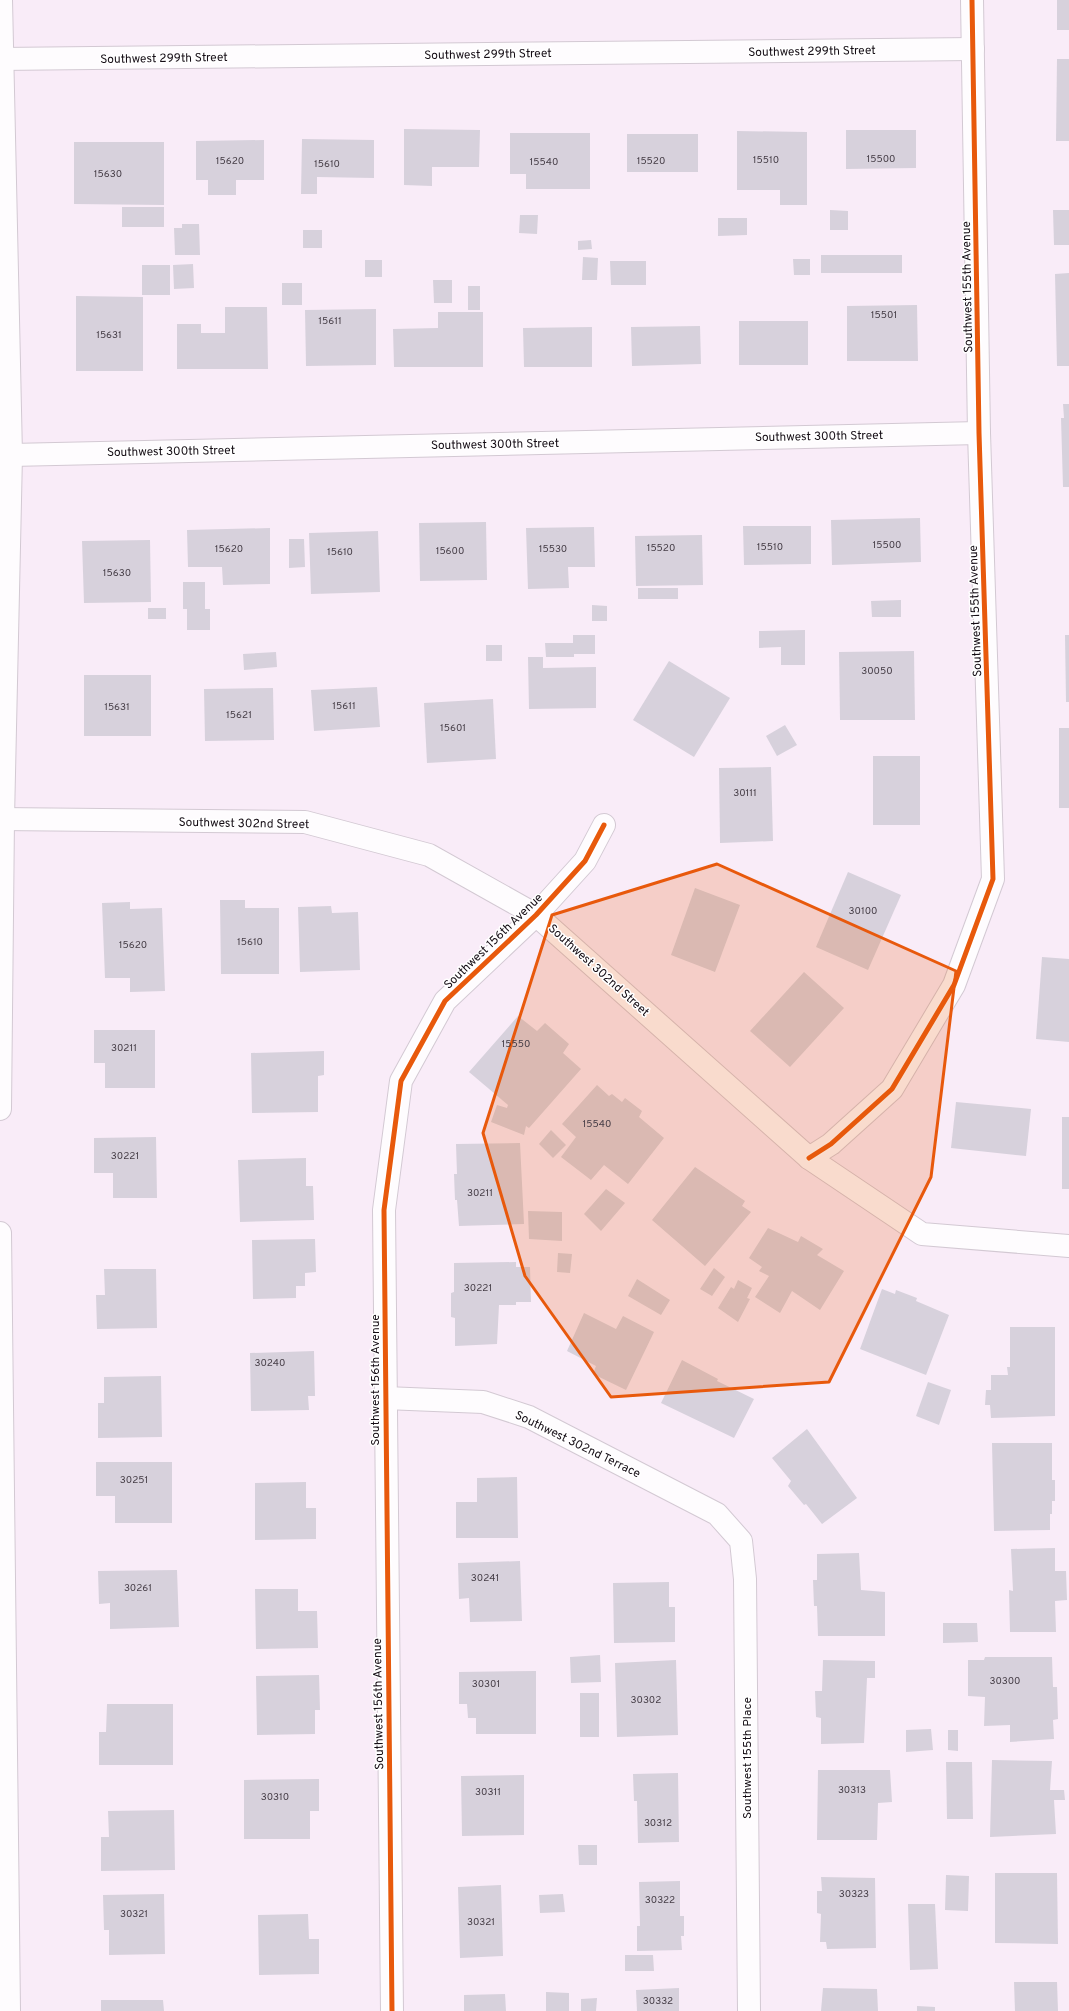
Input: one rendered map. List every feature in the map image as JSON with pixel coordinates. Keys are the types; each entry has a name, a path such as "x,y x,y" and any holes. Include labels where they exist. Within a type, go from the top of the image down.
{"street":[{"path":"0,1109 1,819 11,455 1,59 2,0"},
{"name":"Southwest 155th Avenue","path":"809,1158 831,1144 892,1089 954,985 994,879 979,432 972,0"},
{"name":"Southwest 299th Street","path":"1,59 973,49"},
{"name":"Southwest 300th Street","path":"11,455 979,432"},
{"name":"Southwest 302nd Street","path":"1,819 305,822 429,856 536,915 809,1158 922,1234 1069,1246"},
{"name":"Southwest 156th Avenue","path":"392,2011 384,1210 401,1081 445,1001 536,915 585,861 604,825"},
{"path":"0,1234 6,2003"},
{"name":"Southwest 302nd Terrace","path":"385,1398 483,1402 529,1417 717,1514"},
{"name":"Southwest 155th Place","path":"717,1514 741,1542 745,1579 749,2011"}],"highlighted area":[{"path":"717,864 956,971 931,1177 829,1382 611,1397 525,1276 483,1133 552,915"}],"building":[{"path":"1057,0 1069,0 1069,30 1057,30"},
{"path":"1057,59 1069,59 1069,141 1056,141"},
{"path":"404,129 480,130 479,167 432,167 432,186 404,185"},
{"path":"846,130 916,130 916,168 846,169"},
{"path":"737,131 807,132 807,205 780,205 780,190 737,190"},
{"path":"510,133 590,133 590,189 526,189 526,174 510,174"},
{"path":"627,134 698,134 698,172 627,172"},
{"path":"302,139 374,140 374,178 317,177 317,194 301,194"},
{"path":"264,140 264,180 236,180 236,195 208,195 208,180 196,180 196,141"},
{"path":"74,142 164,142 164,205 74,204"},
{"path":"122,207 164,207 164,227 122,227"},
{"path":"830,210 848,211 848,230 830,230"},
{"path":"1053,210 1069,210 1069,245 1054,245"},
{"path":"520,215 538,215 537,234 519,233"},
{"path":"718,218 747,218 747,235 718,236"},
{"path":"182,224 199,224 200,255 175,255 174,228 182,228"},
{"path":"303,230 322,230 322,248 303,248"},
{"path":"591,240 592,249 578,250 578,241"},
{"path":"821,255 902,255 902,273 821,273"},
{"path":"583,257 598,258 597,280 582,280"},
{"path":"793,259 810,259 810,275 794,275"},
{"path":"365,260 382,260 382,277 365,277"},
{"path":"610,261 646,261 646,285 611,285"},
{"path":"193,264 194,288 174,289 173,265"},
{"path":"142,265 170,265 170,295 142,295"},
{"path":"1069,273 1069,366 1057,366 1055,274"},
{"path":"433,280 452,280 452,303 434,303"},
{"path":"282,283 302,283 302,305 282,305"},
{"path":"468,286 480,286 480,310 468,310"},
{"path":"76,296 143,297 143,371 76,371"},
{"path":"917,305 918,361 847,361 847,306"},
{"path":"225,307 267,307 268,369 177,369 177,324 201,324 201,333 225,333"},
{"path":"376,309 376,365 306,366 305,310"},
{"path":"438,312 483,312 483,367 394,367 393,329 438,328"},
{"path":"739,321 808,321 808,365 739,365"},
{"path":"700,326 701,364 632,366 631,327"},
{"path":"592,327 592,367 524,367 523,328"},
{"path":"1063,404 1069,404 1069,487 1063,487 1061,418 1064,418"},
{"path":"920,518 921,562 832,565 831,520"},
{"path":"486,522 487,580 420,581 419,523"},
{"path":"743,526 811,526 811,564 744,565"},
{"path":"594,527 595,567 568,567 569,588 528,589 526,528"},
{"path":"270,528 270,584 223,585 222,567 188,567 187,530"},
{"path":"378,531 380,592 311,594 309,533"},
{"path":"702,535 703,585 636,586 635,536"},
{"path":"289,539 304,539 305,567 289,568"},
{"path":"150,540 151,602 84,603 82,541"},
{"path":"183,582 205,582 205,609 210,609 210,630 187,630 187,609 183,609"},
{"path":"638,588 678,588 678,599 638,599"},
{"path":"901,600 901,617 872,617 871,601"},
{"path":"592,605 607,606 607,621 592,621"},
{"path":"148,608 166,608 166,619 148,619"},
{"path":"805,630 805,665 781,665 781,647 759,648 759,631"},
{"path":"573,635 595,635 595,654 574,654 574,657 546,657 545,643 573,643"},
{"path":"1065,635 1069,635 1069,702 1066,702"},
{"path":"486,645 502,645 502,661 486,661"},
{"path":"914,651 915,720 840,720 839,652"},
{"path":"276,652 277,667 244,670 243,654"},
{"path":"528,657 543,657 543,668 596,667 596,708 529,709"},
{"path":"669,661 730,698 694,757 633,720"},
{"path":"84,675 151,675 151,736 84,736"},
{"path":"377,687 380,727 314,731 311,690"},
{"path":"273,688 274,740 205,741 204,689"},
{"path":"493,699 496,759 427,763 424,703"},
{"path":"785,725 797,745 777,756 766,736"},
{"path":"1059,728 1069,728 1069,808 1059,808"},
{"path":"873,756 920,756 920,825 873,825"},
{"path":"771,767 773,841 720,843 719,768"},
{"path":"848,872 901,895 868,970 816,947"},
{"path":"695,888 740,905 715,972 671,955"},
{"path":"220,900 245,900 245,908 279,908 279,974 221,974"},
{"path":"130,902 130,909 162,908 165,991 130,992 130,978 105,978 102,903"},
{"path":"331,906 332,913 358,912 360,970 300,972 298,907"},
{"path":"1042,957 1069,959 1069,1042 1036,1039"},
{"path":"804,972 844,1008 790,1067 750,1031"},
{"path":"518,1016 537,1031 545,1023 569,1044 563,1053 581,1069 529,1128 526,1126 524,1135 491,1122 497,1105 507,1108 508,1105 469,1072"},
{"path":"94,1030 155,1030 155,1088 105,1088 105,1063 94,1063"},
{"path":"324,1051 324,1075 318,1076 318,1112 252,1113 251,1053"},
{"path":"597,1085 609,1096 612,1094 622,1102 625,1098 642,1111 639,1117 664,1138 628,1184 604,1165 591,1180 561,1157 576,1137 562,1124"},
{"path":"956,1102 1031,1109 1026,1156 951,1148"},
{"path":"1062,1117 1069,1117 1069,1189 1062,1189"},
{"path":"551,1130 566,1145 553,1158 539,1144"},
{"path":"156,1137 157,1198 113,1198 113,1173 94,1173 94,1138"},
{"path":"520,1143 524,1224 459,1226 457,1200 455,1200 454,1174 457,1174 456,1144"},
{"path":"306,1158 306,1186 313,1186 314,1220 240,1222 238,1160"},
{"path":"695,1167 745,1201 742,1206 751,1212 705,1266 652,1220"},
{"path":"606,1189 625,1203 601,1231 584,1214"},
{"path":"528,1211 562,1212 562,1241 529,1239"},
{"path":"768,1228 798,1242 801,1236 823,1249 817,1255 844,1271 820,1310 792,1291 780,1313 755,1297 769,1276 759,1271 762,1267 749,1258"},
{"path":"315,1239 316,1272 305,1273 305,1286 296,1286 296,1298 253,1299 252,1240"},
{"path":"558,1253 572,1254 570,1273 557,1272"},
{"path":"516,1262 516,1267 530,1267 531,1302 516,1302 516,1305 499,1305 497,1344 455,1346 455,1318 451,1317 451,1293 454,1292 454,1263"},
{"path":"714,1268 725,1277 712,1296 700,1289"},
{"path":"104,1269 156,1269 157,1328 97,1329 96,1295 105,1295"},
{"path":"637,1279 670,1300 661,1315 628,1296"},
{"path":"738,1280 752,1288 747,1298 750,1299 738,1322 718,1308 731,1287 734,1289"},
{"path":"882,1289 895,1294 896,1290 917,1298 916,1301 949,1315 926,1375 860,1349"},
{"path":"584,1313 616,1329 623,1316 654,1332 626,1390 593,1374 596,1366 567,1351"},
{"path":"1010,1327 1055,1327 1055,1416 991,1418 990,1405 985,1405 986,1390 991,1390 991,1375 1008,1375 1007,1367 1010,1367"},
{"path":"314,1351 315,1396 308,1396 309,1410 251,1411 250,1353"},
{"path":"682,1360 718,1379 717,1381 754,1399 734,1438 661,1403"},
{"path":"161,1376 162,1437 98,1438 98,1403 104,1403 104,1377"},
{"path":"928,1382 951,1390 939,1425 916,1416"},
{"path":"807,1429 857,1498 822,1524 806,1504 804,1505 788,1486 791,1481 772,1458"},
{"path":"992,1443 1052,1443 1052,1480 1055,1480 1055,1501 1052,1501 1050,1530 994,1531"},
{"path":"96,1462 172,1462 172,1523 115,1523 115,1496 96,1496"},
{"path":"517,1477 518,1538 456,1538 456,1502 477,1502 477,1478"},
{"path":"306,1482 306,1508 316,1508 316,1539 255,1540 255,1483"},
{"path":"1055,1548 1055,1571 1066,1571 1067,1600 1055,1601 1056,1632 1010,1632 1009,1590 1013,1591 1011,1549"},
{"path":"859,1553 861,1590 885,1592 885,1636 818,1636 817,1606 814,1606 813,1580 817,1580 817,1554"},
{"path":"520,1561 522,1621 470,1622 469,1598 459,1599 458,1563"},
{"path":"177,1570 179,1627 110,1629 110,1603 99,1604 98,1571"},
{"path":"669,1582 669,1607 675,1607 675,1642 614,1643 613,1583"},
{"path":"255,1589 298,1589 298,1611 317,1611 318,1648 256,1649"},
{"path":"943,1623 977,1623 978,1642 943,1643"},
{"path":"600,1655 601,1682 571,1683 570,1657"},
{"path":"985,1657 1052,1657 1053,1687 1057,1687 1058,1719 1053,1720 1054,1739 1010,1742 1010,1725 984,1726 985,1697 968,1696 968,1660 984,1660"},
{"path":"676,1660 678,1735 617,1737 615,1663"},
{"path":"823,1660 875,1661 875,1678 867,1678 864,1743 821,1744 821,1718 816,1717 815,1691 822,1691"},
{"path":"536,1671 536,1734 476,1734 476,1718 468,1718 467,1704 459,1704 459,1672"},
{"path":"319,1675 320,1710 315,1710 315,1734 257,1735 256,1676"},
{"path":"580,1693 599,1693 599,1737 580,1737"},
{"path":"107,1704 173,1704 173,1765 99,1765 99,1732 106,1732"},
{"path":"931,1729 933,1750 906,1752 906,1730"},
{"path":"948,1730 958,1730 958,1751 948,1750"},
{"path":"992,1760 1052,1761 1050,1790 1064,1790 1065,1800 1054,1800 1056,1834 990,1837"},
{"path":"946,1762 972,1762 973,1819 947,1819"},
{"path":"818,1770 890,1770 892,1802 878,1803 877,1840 817,1840"},
{"path":"678,1773 679,1842 638,1843 637,1801 634,1801 633,1774"},
{"path":"524,1775 524,1835 462,1836 461,1776"},
{"path":"319,1779 319,1811 310,1811 310,1839 244,1839 244,1780"},
{"path":"174,1810 175,1870 101,1871 101,1837 109,1837 108,1811"},
{"path":"578,1845 597,1845 597,1865 579,1865"},
{"path":"995,1873 1057,1873 1058,1944 995,1943"},
{"path":"946,1875 969,1876 968,1911 945,1910"},
{"path":"821,1877 875,1878 876,1948 827,1949 826,1942 820,1942 821,1914 817,1913 817,1891 822,1891"},
{"path":"680,1881 680,1916 684,1916 684,1936 681,1936 682,1950 637,1951 637,1926 640,1926 639,1882"},
{"path":"501,1885 503,1956 460,1958 458,1887"},
{"path":"164,1894 165,1954 109,1955 109,1930 104,1930 103,1895"},
{"path":"563,1894 565,1912 540,1913 539,1895"},
{"path":"908,1904 935,1904 938,1969 910,1970"},
{"path":"308,1914 309,1939 319,1939 319,1974 259,1975 258,1915"},
{"path":"625,1955 653,1955 654,1971 625,1971"},
{"path":"1014,1982 1057,1982 1058,2011 1015,2011"},
{"path":"679,1988 679,2011 637,2011 636,1990"},
{"path":"823,1988 877,1989 878,2011 821,2011"},
{"path":"546,1992 569,1993 569,2011 546,2011"},
{"path":"505,1994 506,2011 464,2011 464,1995"},
{"path":"597,1998 596,2011 581,2011 581,1999"},
{"path":"101,2000 163,2000 164,2011 101,2011"},
{"path":"917,2006 935,2007 935,2011 917,2011"}],"cycle path":[{"path":"809,1158 831,1144 892,1089 954,985 993,879 979,433 972,0"},
{"path":"392,2011 384,1210 401,1081 445,1001 536,915 585,861 604,825"}]}
